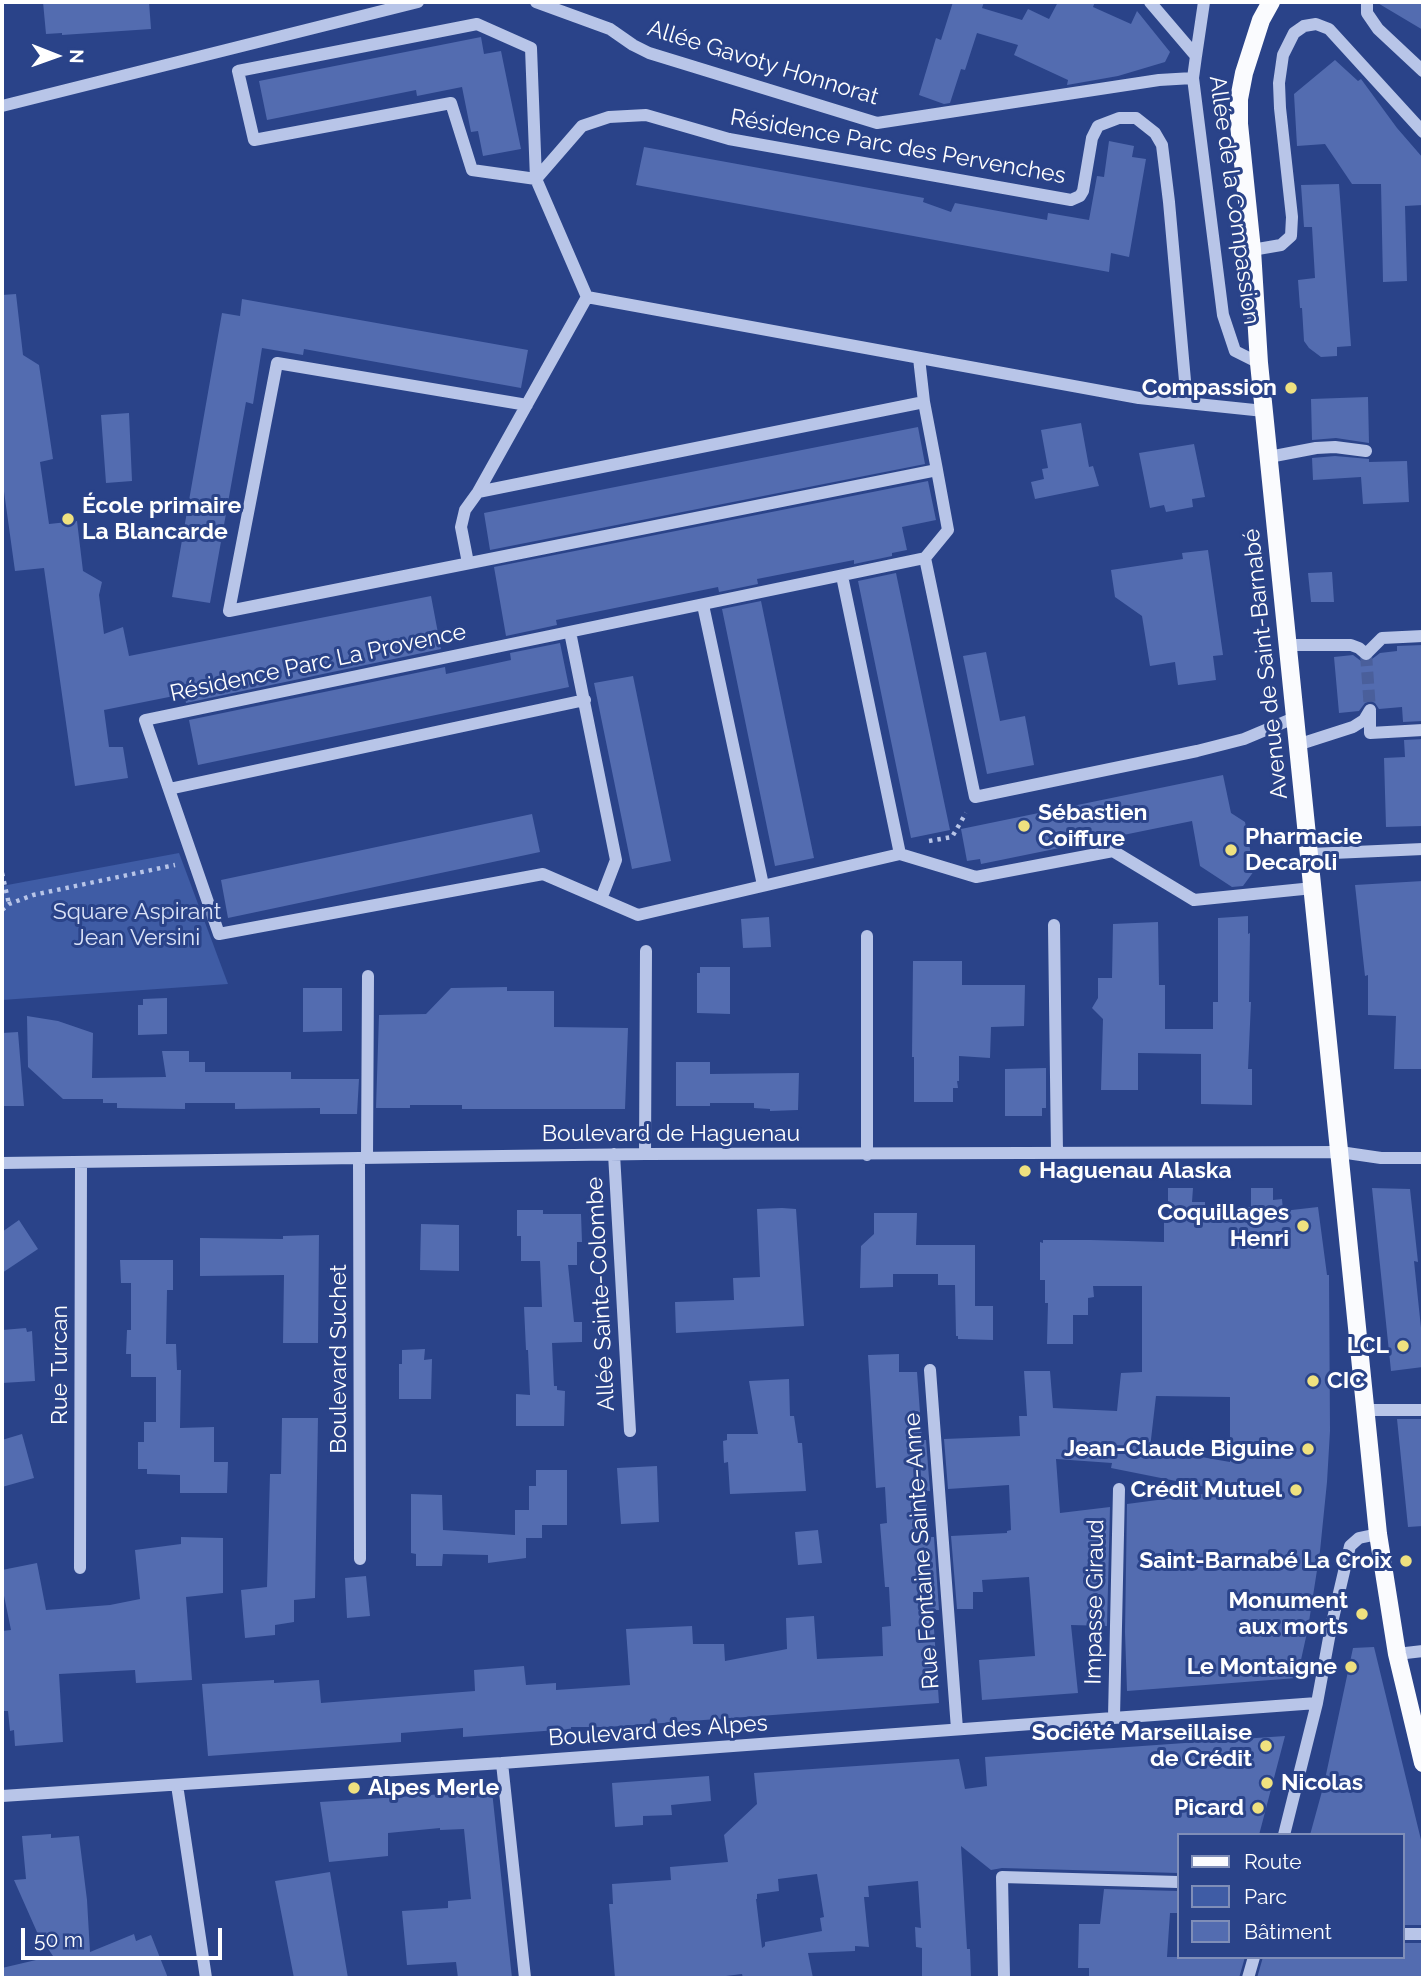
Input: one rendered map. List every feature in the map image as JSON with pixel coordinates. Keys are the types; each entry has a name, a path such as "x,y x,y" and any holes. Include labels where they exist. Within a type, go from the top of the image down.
{"main road":[{"name":"Avenue de Saint-Barnabé","path":"1271,2 1261,20 1244,73 1239,124 1252,250 1259,363 1378,1534 1397,1654 1423,1763"}],"street":[{"path":"2,106 418,2"},
{"name":"Allée Gavoty Honnorat","path":"536,2 610,29 649,53 877,123 1159,80 1193,78"},
{"name":"Allée de la Compassion","path":"1150,2 1196,57 1193,78 1223,314 1235,351 1259,363"},
{"path":"1196,57 1204,2"},
{"path":"1367,2 1367,13 1378,29 1423,71"},
{"path":"536,179 472,170 451,103 254,140 238,71 477,24 531,48 536,179 587,296"},
{"path":"1252,250 1281,245 1291,236 1292,217 1279,83 1283,55 1294,33 1304,26 1316,24 1329,29 1423,132"},
{"name":"Résidence Parc des Pervenches","path":"536,179 582,127 608,117 646,115 729,139 1071,200 1080,196 1083,191 1092,138 1098,126 1119,118 1136,118 1155,133 1162,145 1187,403"},
{"path":"587,296 1139,398 1264,411"},
{"path":"468,564 461,527 465,510 478,492 587,296"},
{"path":"919,358 924,402 948,530 925,558 975,797 1244,739 1294,718"},
{"path":"527,405 277,363 229,611 937,470"},
{"path":"478,492 924,402"},
{"path":"1269,457 1325,447 1366,451"},
{"name":"Résidence Parc La Provence","path":"925,558 145,720 219,934 543,874 638,915 901,854 976,877 1113,850 1194,900 1313,888"},
{"path":"842,576 901,854"},
{"path":"704,604 762,885"},
{"path":"570,632 616,860 601,898"},
{"path":"1288,645 1351,645 1366,654 1382,638 1423,636"},
{"path":"169,789 584,701"},
{"path":"1297,745 1353,727 1364,720 1370,710 1370,733 1423,730"},
{"path":"1310,854 1423,849"},
{"path":"1054,925 1057,1153"},
{"path":"867,936 867,1154"},
{"path":"645,1154 646,951"},
{"name":"Boulevard Suchet","path":"360,1559 363,1158 369,975"},
{"name":"Boulevard de Haguenau","path":"2,1163 614,1154 1340,1152 1381,1158 1423,1158"},
{"name":"Allée Sainte-Colombe","path":"614,1154 630,1430"},
{"name":"Rue Turcan","path":"80,1568 82,1162"},
{"name":"Rue Fontaine Sainte-Anne","path":"930,1370 957,1729"},
{"path":"1364,1410 1423,1410"},
{"name":"Impasse Giraud","path":"1114,1717 1119,1489"},
{"path":"1284,1833 1317,1703 1350,1546 1359,1538 1378,1534"},
{"path":"1397,1654 1423,1651"},
{"name":"Boulevard des Alpes","path":"2,1796 502,1763 1317,1703"},
{"path":"502,1763 525,1978"},
{"path":"177,1785 206,1978"},
{"path":"1004,1978 1002,1877 1176,1882"},
{"path":"1404,1934 1423,1934"},
{"path":"1248,1978 1253,1959"}],"path":[{"path":"919,843 952,837 975,797"},
{"path":"2,909 33,895 193,860"},
{"path":"2,873 9,904"}],"green space":[{"name":"Square Aspirant Jean Versini","path":"179,853 228,984 2,1000 2,886"}],"building":[{"path":"43,2 149,2 151,29 46,34"},
{"path":"953,2 984,2 982,8 1022,20 1028,9 1049,19 1058,2 1095,2 1093,7 1131,24 1137,11 1170,52 1165,62 1118,76 1067,85 1068,80 1014,55 1018,45 977,33 965,70 961,69 950,103 944,104 919,95 936,38 941,40"},
{"path":"1376,2 1423,2 1423,30"},
{"path":"481,37 484,54 501,51 521,149 483,156 478,131 471,132 462,87 417,96 416,90 267,120 259,81"},
{"path":"1335,60 1358,81 1361,79 1423,158 1423,205 1405,206 1407,281 1383,282 1381,184 1352,184 1325,144 1297,146 1294,94"},
{"path":"1109,141 1134,146 1132,157 1146,159 1129,257 1111,253 1109,272 636,185 644,147 924,198 923,202 951,212 955,203 1047,220 1048,213 1089,220 1097,176 1104,177"},
{"path":"1339,184 1351,346 1337,347 1337,356 1321,357 1304,341 1300,308 1298,280 1315,278 1312,227 1304,227 1301,185"},
{"path":"16,294 23,355 39,365 53,459 40,462 49,524 77,521 83,571 102,582 99,595 104,634 123,627 129,656 431,596 441,649 186,703 184,694 104,710 109,747 123,747 128,778 75,786 44,568 15,571 2,477 2,295"},
{"path":"242,299 528,350 521,388 304,349 303,355 262,348 253,404 246,402 210,603 172,597 222,313 240,316"},
{"path":"1368,397 1369,443 1336,438 1312,440 1311,399"},
{"path":"129,413 132,481 106,483 101,415"},
{"path":"1081,423 1089,467 1093,466 1099,486 1035,499 1031,482 1044,479 1042,469 1048,468 1041,430"},
{"path":"918,427 925,464 490,550 484,513"},
{"path":"1194,444 1205,497 1192,499 1193,507 1166,512 1164,505 1150,508 1139,453"},
{"path":"1335,456 1369,459 1369,462 1407,461 1409,502 1363,504 1361,477 1313,480 1312,458"},
{"path":"928,481 936,520 902,527 907,550 892,553 892,556 854,564 854,560 757,579 758,584 719,592 718,587 556,620 557,625 506,636 494,567"},
{"path":"1208,550 1223,655 1213,656 1216,680 1178,685 1175,662 1150,666 1142,616 1115,597 1111,570 1183,559 1182,553"},
{"path":"1332,572 1334,602 1311,602 1308,573"},
{"path":"896,573 950,830 911,838 858,581"},
{"path":"761,601 814,858 775,866 722,609"},
{"path":"560,643 569,687 198,765 189,720 445,667 446,674 511,660 510,653"},
{"path":"1423,645 1423,721 1403,722 1402,707 1379,709 1371,701 1365,703 1359,711 1339,713 1334,657 1353,655 1368,662 1380,653 1397,651 1397,646"},
{"path":"986,652 1000,721 1025,716 1034,765 987,774 963,656"},
{"path":"633,676 671,861 632,869 594,683"},
{"path":"1423,739 1423,826 1386,827 1384,758 1405,757 1404,740"},
{"path":"1223,775 1231,813 1245,822 1254,871 1243,886 1232,887 1200,866 1192,821 981,864 980,859 967,861 961,829"},
{"path":"532,814 540,852 228,918 221,880"},
{"path":"1423,881 1423,1069 1394,1069 1396,1016 1368,1015 1368,975 1365,976 1355,885"},
{"path":"1248,916 1251,1002 1248,1069 1252,1069 1252,1105 1201,1104 1201,1054 1138,1053 1138,1090 1101,1090 1103,1019 1092,1008 1098,998 1098,978 1112,978 1113,924 1158,922 1159,985 1165,985 1165,1029 1213,1029 1213,1002 1218,1002 1218,918"},
{"path":"769,917 771,947 743,948 741,919"},
{"path":"913,961 962,961 962,985 1025,985 1024,1026 991,1027 990,1058 959,1056 959,1081 958,1088 953,1088 953,1102 914,1102"},
{"path":"700,967 730,967 730,1014 697,1013 697,973 700,973"},
{"path":"507,987 507,991 554,991 554,1027 628,1028 625,1109 462,1109 462,1105 376,1108 379,1015 426,1014 451,988"},
{"path":"303,988 342,988 342,1031 303,1032"},
{"path":"167,998 167,1034 138,1035 138,1005 143,1005 143,999"},
{"path":"27,1016 58,1021 93,1033 92,1078 166,1077 162,1051 189,1051 189,1062 205,1062 205,1072 291,1072 291,1079 359,1079 357,1114 320,1114 320,1108 235,1109 235,1103 185,1103 185,1109 117,1108 117,1103 103,1103 103,1099 63,1099 28,1067"},
{"path":"18,1032 24,1106 2,1106 2,1033"},
{"path":"676,1062 710,1062 710,1074 799,1073 798,1110 770,1111 754,1108 754,1103 676,1106"},
{"path":"1046,1068 1046,1108 1042,1108 1042,1116 1005,1116 1005,1069"},
{"path":"1168,1188 1193,1188 1192,1202 1205,1202 1205,1208 1251,1207 1251,1188 1273,1188 1273,1200 1282,1199 1283,1211 1318,1207 1329,1275 1330,1431 1320,1551 1297,1678 1127,1691 1127,1504 1226,1491 1111,1468 1112,1463 1056,1459 1060,1513 1110,1507 1107,1626 1071,1625 1078,1693 982,1700 979,1660 1035,1656 1029,1577 982,1580 983,1592 973,1592 973,1609 957,1609 951,1536 1007,1533 1011,1530 1009,1485 948,1489 944,1439 1020,1436 1019,1416 1027,1416 1024,1371 1050,1371 1053,1408 1117,1411 1121,1373 1142,1372 1142,1286 1093,1286 1094,1297 1088,1298 1088,1315 1073,1315 1073,1344 1047,1344 1048,1303 1045,1303 1045,1280 1040,1280 1040,1242 1164,1242 1164,1217 1168,1217","holes":["1156,1396 1230,1397 1230,1462 1150,1448"]},
{"path":"1372,1188 1410,1189 1418,1262 1414,1261 1423,1367 1391,1371"},
{"path":"757,1209 796,1209 804,1326 676,1333 675,1302 734,1300 733,1278 760,1277"},
{"path":"517,1210 543,1210 543,1214 581,1214 582,1242 577,1242 577,1265 568,1265 574,1322 582,1322 582,1342 552,1343 554,1386 557,1386 557,1390 565,1391 564,1426 516,1426 516,1394 530,1395 524,1307 542,1307 540,1261 521,1261"},
{"path":"874,1213 917,1213 916,1245 975,1245 975,1306 993,1306 993,1340 958,1339 955,1285 938,1285 938,1274 893,1274 893,1287 860,1288 861,1246 874,1234"},
{"path":"19,1220 38,1249 2,1273 2,1232"},
{"path":"421,1224 459,1225 459,1271 420,1270"},
{"path":"319,1235 318,1343 283,1343 284,1275 200,1276 200,1238 283,1239 283,1236"},
{"path":"120,1260 173,1260 173,1290 167,1290 166,1344 176,1344 177,1370 181,1370 180,1428 214,1427 214,1462 228,1462 227,1493 180,1493 180,1475 147,1474 147,1469 138,1469 138,1442 144,1442 144,1422 156,1422 156,1377 131,1377 131,1354 126,1354 127,1330 131,1330 131,1283 121,1283"},
{"path":"26,1328 27,1332 32,1331 35,1381 2,1383 2,1330"},
{"path":"425,1349 424,1360 432,1359 431,1399 399,1399 399,1364 402,1364 402,1350"},
{"path":"899,1354 899,1372 917,1372 922,1440 926,1440 930,1491 926,1491 929,1537 934,1537 939,1610 931,1610 939,1703 607,1727 571,1727 463,1737 463,1728 401,1733 401,1742 208,1756 202,1684 319,1680 321,1703 475,1691 474,1670 524,1666 526,1685 556,1683 556,1690 630,1685 626,1629 692,1626 693,1644 724,1644 725,1661 787,1649 786,1618 814,1616 817,1659 883,1656 882,1627 891,1626 889,1587 885,1587 880,1524 887,1523 885,1487 876,1488 868,1355"},
{"path":"789,1379 790,1416 794,1416 798,1443 802,1443 806,1491 730,1494 728,1462 724,1463 723,1441 727,1440 727,1434 758,1434 749,1381"},
{"path":"282,1418 318,1418 315,1598 294,1600 294,1622 275,1625 275,1635 245,1638 241,1590 267,1587 270,1474 281,1474"},
{"path":"1397,1419 1423,1419 1423,1526 1408,1527"},
{"path":"22,1434 34,1478 2,1487 2,1440"},
{"path":"657,1466 659,1522 621,1524 617,1468"},
{"path":"536,1470 567,1470 567,1525 542,1525 542,1538 526,1538 526,1558 488,1563 488,1555 443,1554 442,1566 416,1566 416,1554 411,1553 411,1494 442,1495 443,1530 515,1535 515,1510 529,1510 529,1486 536,1486"},
{"path":"818,1530 822,1563 798,1565 795,1532"},
{"path":"181,1537 223,1538 223,1593 186,1597 192,1680 136,1683 135,1670 59,1674 63,1742 15,1746 14,1730 10,1731 8,1711 2,1711 2,1631 11,1630 2,1586 2,1570 37,1563 46,1610 110,1605 140,1599 135,1550 181,1544"},
{"path":"366,1576 370,1616 347,1618 345,1578"},
{"path":"1374,1647 1423,1848 1423,1925 1404,1925 1404,1833 1311,1833 1324,1784 1353,1648"},
{"path":"1285,1736 1260,1833 1176,1833 1176,1873 1002,1868 991,1870 961,1846 971,1978 922,1978 922,1948 916,1947 915,1927 921,1928 918,1881 868,1886 869,1897 864,1897 869,1947 855,1946 855,1951 808,1953 813,1978 743,1978 742,1974 710,1978 615,1978 609,1904 613,1904 612,1884 671,1880 670,1867 728,1862 724,1835 757,1804 754,1773 959,1759 965,1789 987,1786 985,1757","holes":["817,1874 824,1917 820,1918 822,1931 765,1942 762,1948 757,1894 779,1891 778,1879"]},
{"path":"709,1776 711,1801 671,1805 672,1815 643,1816 643,1825 615,1827 612,1783"},
{"path":"492,1791 512,1978 458,1978 456,1962 407,1965 402,1911 448,1908 448,1901 471,1899 464,1829 440,1828 388,1833 388,1856 329,1862 320,1802"},
{"path":"51,1834 51,1838 79,1836 90,1952 134,1934 136,1941 151,1935 168,1978 2,1978 2,1968 53,1956 37,1932 14,1880 26,1879 22,1836"},
{"path":"330,1872 348,1978 294,1978 275,1881"},
{"path":"1104,1889 1176,1891 1176,1913 1170,1913 1167,1957 1244,1959 1239,1978 1089,1978 1089,1968 1078,1968 1079,1924 1100,1924"},
{"path":"1404,1943 1423,1943 1423,1978 1257,1978 1262,1959 1404,1959"}],"tunnel":[{"path":"1366,654 1370,710"}],"place":[{"name":"Compassion","path":"1291,388"},
{"name":"École primaire La Blancarde","path":"68,519"},
{"name":"Sébastien Coiffure","path":"1024,826"},
{"name":"Pharmacie Decaroli","path":"1231,850"},
{"name":"Haguenau Alaska","path":"1025,1171"},
{"name":"Coquillages Henri","path":"1303,1226"},
{"name":"LCL","path":"1403,1346"},
{"name":"CIC","path":"1313,1381"},
{"name":"Jean-Claude Biguine","path":"1308,1449"},
{"name":"Crédit Mutuel","path":"1296,1490"},
{"name":"Saint-Barnabé La Croix","path":"1406,1561"},
{"name":"Monument aux morts","path":"1362,1614"},
{"name":"Le Montaigne","path":"1351,1667"},
{"name":"Société Marseillaise de Crédit","path":"1266,1746"},
{"name":"Nicolas","path":"1267,1783"},
{"name":"Alpes Merle","path":"354,1788"},
{"name":"Picard","path":"1258,1808"}]}
